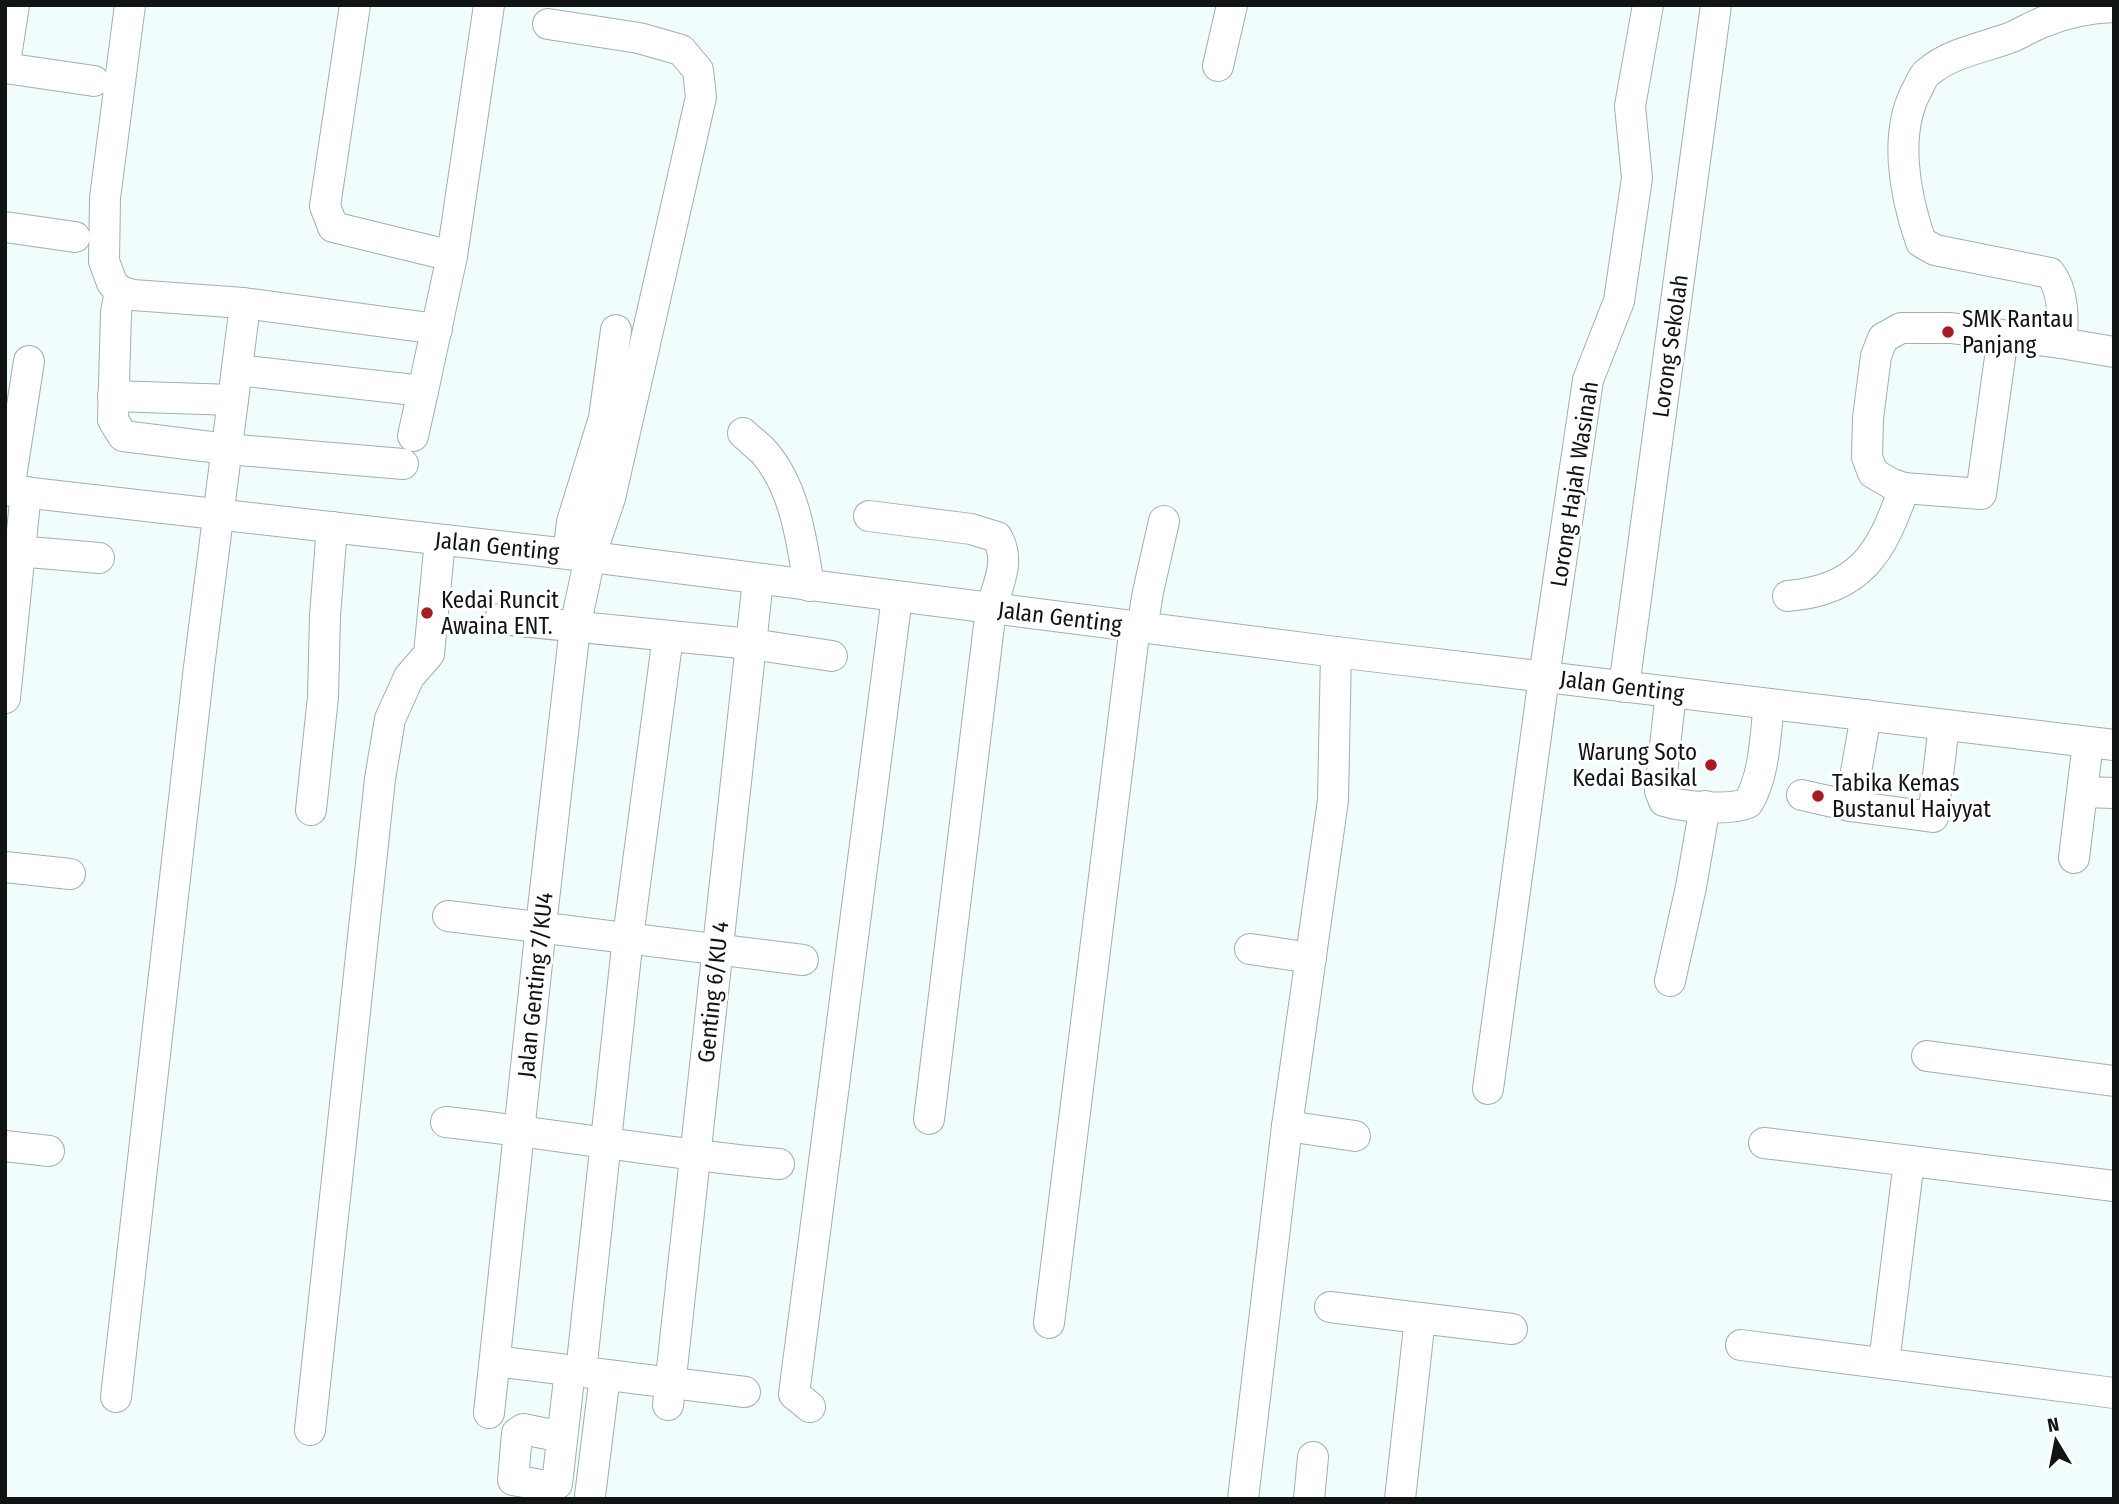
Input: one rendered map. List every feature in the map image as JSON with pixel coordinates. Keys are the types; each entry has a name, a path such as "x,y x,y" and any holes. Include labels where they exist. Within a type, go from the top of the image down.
{"street":[{"path":"14,5 5,66 94,81"},
{"path":"130,5 105,198 104,261 112,283 120,291 133,295 243,303 437,328"},
{"path":"355,5 325,206 333,227 452,256"},
{"path":"413,436 452,256 489,5"},
{"path":"1218,66 1232,5"},
{"name":"Lorong Hajah Wasinah","path":"1488,1089 1588,380 1619,301 1637,178 1630,106 1648,5"},
{"name":"Lorong Sekolah","path":"1624,687 1716,5"},
{"path":"2062,344 2063,326 2057,282 2050,273 1935,250 1921,242 1908,193 1904,158 1906,122 1912,97 1926,73 1968,50 2012,37 2045,21 2080,9 2114,8"},
{"path":"548,24 639,38 681,50 698,70 701,97 610,498 579,555"},
{"path":"5,227 75,237"},
{"path":"120,291 116,312 113,420 124,436 227,449 403,464"},
{"path":"116,1397 218,513 244,313 243,303"},
{"path":"2003,336 1981,494 1905,488 1874,473 1867,457 1868,418 1876,356 1883,338 1900,328 1951,328 2114,352"},
{"path":"579,555 572,522 604,418 616,330"},
{"path":"5,698 13,491 29,361"},
{"path":"237,370 423,391"},
{"path":"113,396 233,400"},
{"path":"743,433 765,453 786,486 803,549 809,586"},
{"path":"1788,596 1811,595 1838,586 1857,574 1872,558 1895,515 1905,488"},
{"name":"Jalan Genting","path":"13,491 579,555 1336,652 2101,743"},
{"path":"869,516 971,529 997,537 1004,548 1005,563 991,609 929,1119"},
{"path":"1049,1324 1139,627 1164,521"},
{"path":"311,810 323,697 325,616 332,527"},
{"path":"310,1430 380,779 390,719 409,677 429,654 440,540"},
{"path":"12,551 99,558"},
{"name":"Jalan Genting 7/KU4","path":"489,1413 575,627 579,555"},
{"name":"Genting 6/KU 4","path":"669,1394 758,580"},
{"path":"810,1408 794,1394 897,597"},
{"path":"500,619 751,644 832,656"},
{"path":"590,1496 585,1372 605,1143 628,937 668,636"},
{"path":"1243,1499 1287,1126 1333,800 1336,652"},
{"path":"1671,692 1660,791 1664,801 1705,806 1742,806 1748,803 1755,789 1762,761 1769,704"},
{"path":"1850,806 1866,715"},
{"path":"1802,795 1850,806 1933,817 1944,725"},
{"path":"2074,858 2083,792 2101,743"},
{"path":"2083,792 2114,793"},
{"path":"1670,981 1691,887 1705,806"},
{"path":"5,867 70,874"},
{"path":"448,916 803,960"},
{"path":"1250,949 1311,958"},
{"path":"1927,1056 2114,1081"},
{"path":"446,1122 695,1156 779,1164"},
{"path":"1287,1126 1355,1136"},
{"path":"1764,1143 2114,1186"},
{"path":"5,1146 49,1151"},
{"path":"1884,1363 1909,1161"},
{"path":"1330,1307 1512,1329"},
{"path":"1400,1499 1420,1318"},
{"path":"1741,1345 2114,1393"},
{"path":"495,1361 585,1372 669,1394 745,1392"},
{"path":"562,1437 585,1372"},
{"path":"1309,1499 1313,1457"}],"place":[{"name":"SMK Rantau Panjang","path":"1948,332"},
{"name":"Kedai Runcit Awaina ENT.","path":"427,613"},
{"name":"Warung Soto Kedai Basikal","path":"1711,765"},
{"name":"Tabika Kemas Bustanul Haiyyat","path":"1818,796"}]}
